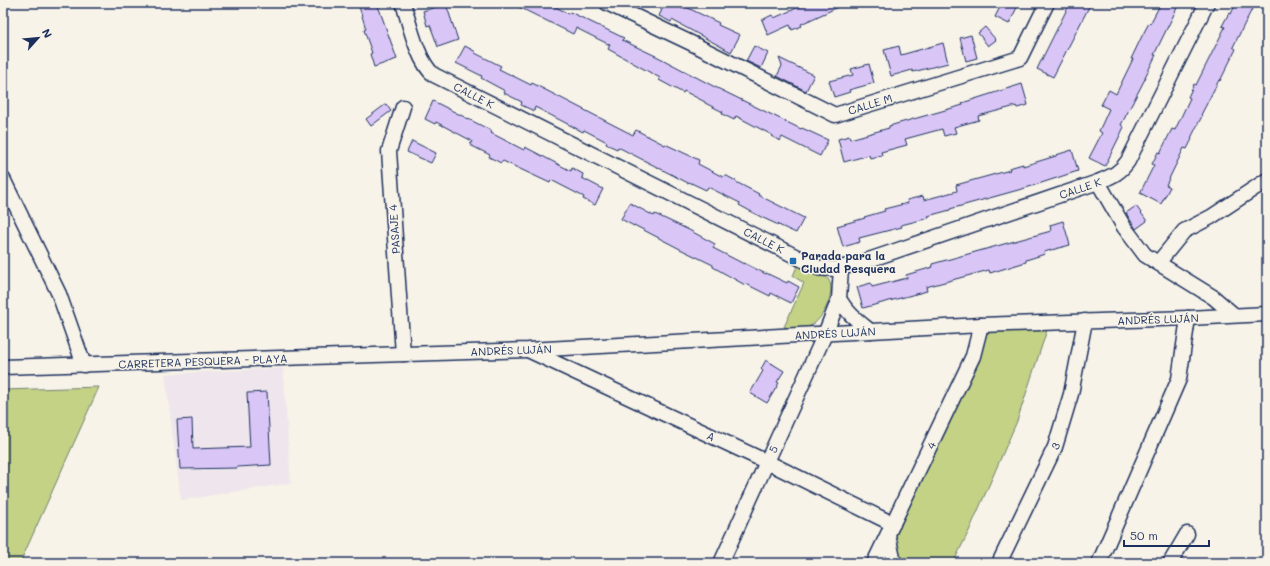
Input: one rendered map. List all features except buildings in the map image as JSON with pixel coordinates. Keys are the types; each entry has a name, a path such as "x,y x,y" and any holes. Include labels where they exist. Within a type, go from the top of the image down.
{"street":[{"name":"CALLE K","path":"403,3 422,60 428,71 434,75 819,268 835,269 856,264 1098,182 1122,170 1128,161 1207,3"},
{"name":"CALLE M","path":"607,3 692,43 835,115 1020,58 1047,3"},
{"name":"PASAJE 4","path":"403,107 389,151 403,354"},
{"path":"3,179 59,294 84,364"},
{"path":"1158,263 1184,231 1211,217 1267,180"},
{"path":"1098,182 1124,227 1134,242 1145,254 1213,297 1234,315"},
{"name":"5","path":"721,563 825,334 839,299 841,268"},
{"path":"839,299 850,315 870,331"},
{"name":"ANDRÉS LUJÁN","path":"403,354 528,350 981,325 1267,314"},
{"path":"1099,563 1179,379 1188,318"},
{"name":"3","path":"1000,561 1055,447 1071,394 1084,321"},
{"name":"4","path":"874,563 973,356 981,325"},
{"name":"A","path":"528,350 767,462 890,530"},
{"name":"CARRETERA PESQUERA - PLAYA","path":"3,367 403,354"},
{"path":"890,530 894,563"},
{"path":"1170,563 1187,534"}],"shaded area":[{"path":"283,368 291,483 181,500 165,374"}],"green space":[{"path":"797,266 816,276 827,278 831,290 830,297 828,304 820,317 809,327 784,327 804,283 793,276"},
{"path":"992,329 1047,330 1017,421 969,531 953,563 883,563 980,356 986,334"},
{"path":"99,387 20,563 3,563 3,390"}],"place":[{"name":"Parada para la Ciudad Pesquera","path":"793,261"}]}
